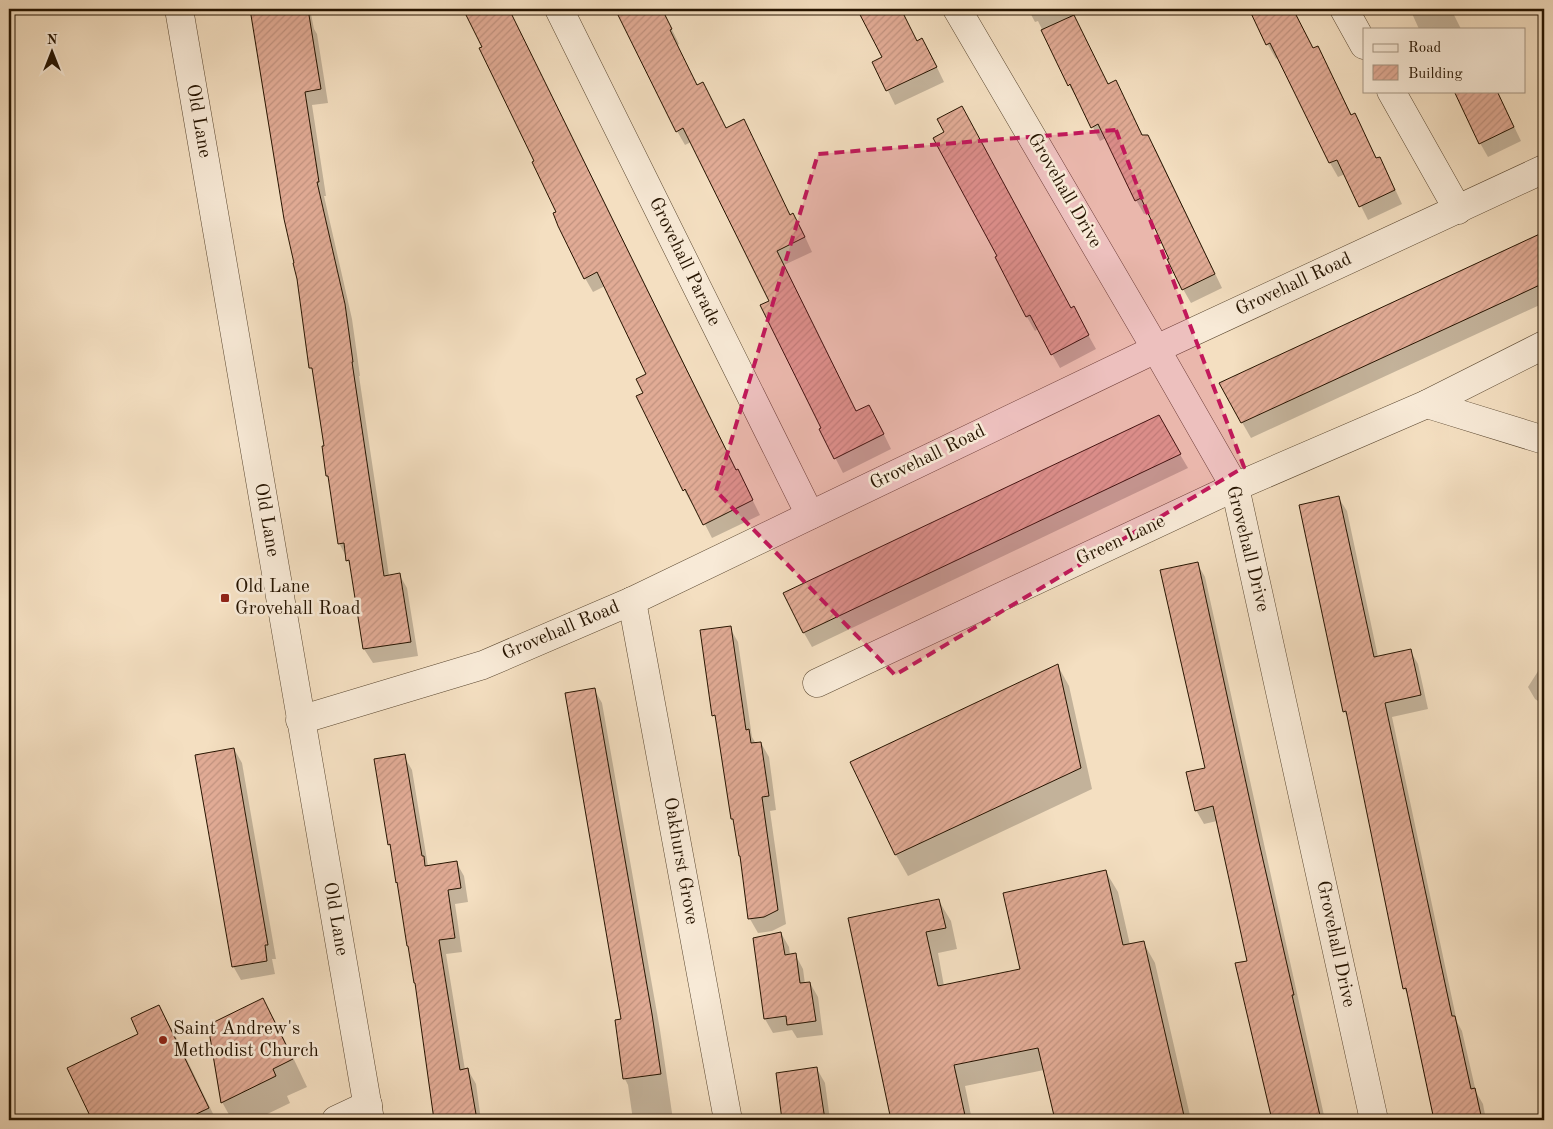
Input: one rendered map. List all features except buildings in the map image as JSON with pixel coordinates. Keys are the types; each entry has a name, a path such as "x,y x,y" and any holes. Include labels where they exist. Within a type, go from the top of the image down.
{"street":[{"name":"Old Lane","path":"179,9 369,1113"},
{"name":"Grovehall Parade","path":"559,9 810,515"},
{"name":"Grovehall Drive","path":"957,9 1235,487 1374,1120"},
{"path":"1344,9 1363,42"},
{"path":"1392,92 1458,210"},
{"name":"Grovehall Road","path":"300,720 484,665 632,601 1156,349 1544,169"},
{"name":"Green Lane","path":"817,683 1235,487 1427,404 1544,345"},
{"path":"1427,404 1544,440"},
{"name":"Oakhurst Grove","path":"632,601 728,1120"},
{"path":"336,1120 369,1113"}],"highlighted area":[{"path":"1116,130 1244,467 895,675 716,491 818,154"}],"place":[{"name":"Old Lane Grovehall Road","path":"225,598"},
{"name":"Saint Andrew's Methodist Church","path":"163,1040"}]}
